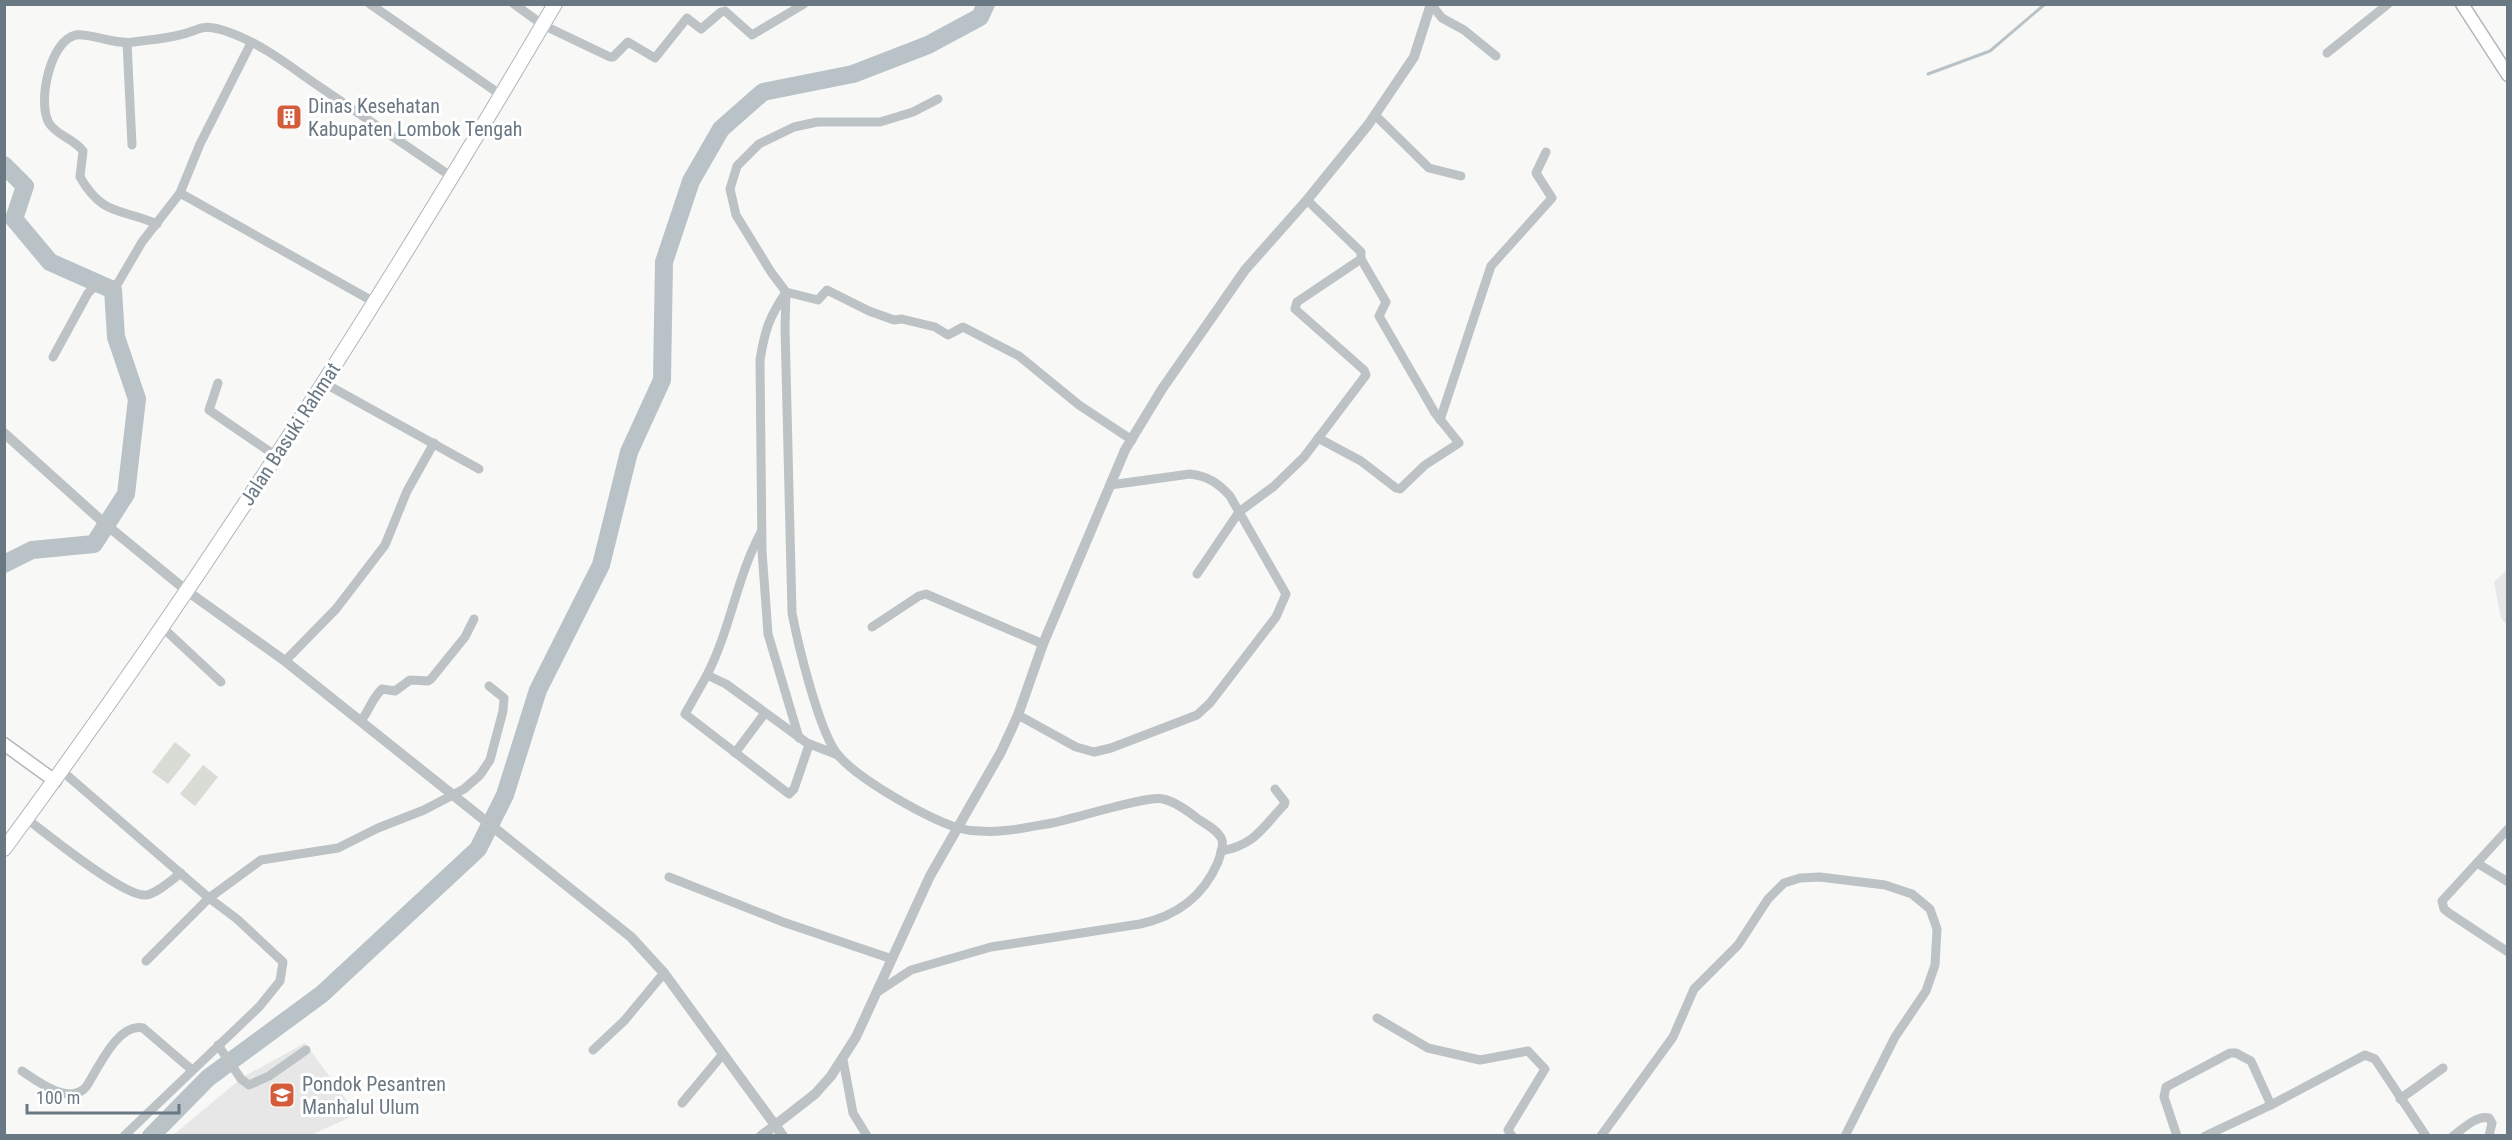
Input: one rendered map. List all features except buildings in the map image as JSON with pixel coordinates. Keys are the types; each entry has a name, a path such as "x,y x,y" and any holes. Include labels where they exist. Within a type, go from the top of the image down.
{"main road":[{"name":"Jalan Basuki Rahmat","path":"4,849 58,776 187,591 324,383 452,177 555,4"},
{"path":"2462,4 2508,75"},
{"path":"4,744 58,776"}],"street":[{"path":"370,4 501,95"},
{"path":"514,4 543,25 610,57 614,57 628,42 655,58 687,18 700,29 725,11 752,34 804,4"},
{"path":"1431,4 1442,18 1464,30 1496,56"},
{"path":"761,1136 815,1094 843,1060 879,991 930,876 1001,752 1018,715 1043,644 1125,450 1162,389 1233,286 1307,200 1375,115 1414,57 1431,4"},
{"path":"2327,53 2388,4"},
{"path":"157,224 119,213 98,201 80,177 83,151 73,141 55,131 44,113 47,76 54,59 67,39 81,35 127,43 175,36 204,26 234,34 283,61 452,177"},
{"path":"127,43 132,145"},
{"path":"53,357 88,293 99,283 112,286 118,283 142,242 180,193 200,144 251,43"},
{"path":"879,991 915,969 991,947 1080,935 1159,919 1198,896 1214,871 1221,851 1220,837 1210,828 1182,808 1159,798 1052,823 1004,831 958,828 885,790 856,771 838,755 826,733 802,659 792,613 786,292 736,215 730,189 737,166 759,144 794,127 818,122 880,122 913,112 938,99"},
{"path":"1375,115 1429,168 1461,176"},
{"path":"1440,420 1491,266 1552,198 1536,173 1546,152"},
{"path":"180,193 374,302"},
{"path":"1307,200 1361,252 1361,259 1386,302 1379,316 1440,420 1459,443 1425,465 1400,489 1361,461 1318,438"},
{"path":"1197,574 1239,512 1281,480 1304,458 1366,373 1298,314 1295,305 1361,259"},
{"path":"786,292 818,300 827,290 869,311 894,320 902,319 934,327 948,335 963,327 1019,356 1079,405 1132,440"},
{"path":"786,292 770,316 760,360 762,530 769,640 800,738"},
{"path":"218,383 209,410 276,456"},
{"path":"324,383 479,469"},
{"path":"4,433 104,523 187,591 285,661 631,937 664,973 783,1136"},
{"path":"285,661 336,609 385,544 407,491 434,443"},
{"path":"1018,715 1076,747 1094,752 1111,748 1197,715 1210,703 1276,617 1286,594 1230,496 1217,483 1203,476 1190,474 1110,485"},
{"path":"762,530 745,564 722,643 707,675 688,706 685,716 790,794 809,745"},
{"path":"872,627 919,596 926,594 1043,644"},
{"path":"361,721 369,710 371,700 382,689 397,690 410,680 428,681 431,679 465,637 474,619"},
{"path":"162,627 221,682"},
{"path":"707,675 726,684 809,745 838,755"},
{"path":"146,961 209,898 261,860 338,848 454,796 480,775 493,752 505,701 489,686"},
{"path":"735,753 765,713"},
{"path":"58,776 181,873 278,955 284,968 276,988 124,1136"},
{"path":"1221,851 1240,847 1252,840 1284,805 1284,800 1275,789"},
{"path":"27,819 100,874 134,894 150,893 181,873"},
{"path":"2508,829 2443,897 2442,903 2449,913 2508,952"},
{"path":"2476,863 2508,882"},
{"path":"669,877 783,922 892,959"},
{"path":"1601,1136 1628,1095 1673,1037 1694,989 1738,945 1768,899 1784,883 1800,878 1820,877 1886,885 1912,894 1930,909 1937,929 1935,965 1926,991 1895,1037 1845,1136"},
{"path":"593,1050 618,1027 664,973"},
{"path":"1377,1018 1428,1048 1480,1060 1528,1050 1545,1069 1508,1130 1512,1136"},
{"path":"21,1071 54,1089 70,1094 80,1093 121,1036 129,1028 137,1027 143,1028 192,1070"},
{"path":"218,1046 244,1082 249,1085 306,1050"},
{"path":"2177,1136 2164,1097 2166,1087 2230,1053 2243,1055 2251,1061 2271,1104"},
{"path":"682,1103 723,1054"},
{"path":"2205,1136 2365,1055 2375,1059 2426,1136"},
{"path":"843,1060 854,1113 867,1136"},
{"path":"2400,1099 2444,1068"},
{"path":"2453,1136 2477,1119 2484,1117 2489,1118 2492,1123 2489,1136"}],"shaded area":[{"path":"2507,570 2507,625 2501,618 2494,582"},
{"path":"175,742 191,755 168,784 152,772"},
{"path":"203,765 218,777 195,806 180,794"},
{"name":"Pondok Pesantren Manhalul Ulum","path":"305,1043 357,1114 311,1135 172,1136 243,1077"}],"waterway":[{"path":"151,1136 208,1078 322,994 478,849 505,795 538,690 601,565 629,452 662,380 664,262 691,181 721,129 763,92 853,74 928,45 980,17 986,4"},
{"path":"1928,74 1990,51 2045,4"},
{"path":"4,165 25,186 14,219 50,262 113,290 116,337 137,399 126,494 94,544 32,550 4,564"}],"place":[{"name":"Dinas Kesehatan Kabupaten Lombok Tengah","path":"289,117"},
{"name":"Pondok Pesantren Manhalul Ulum","path":"282,1095"}]}
